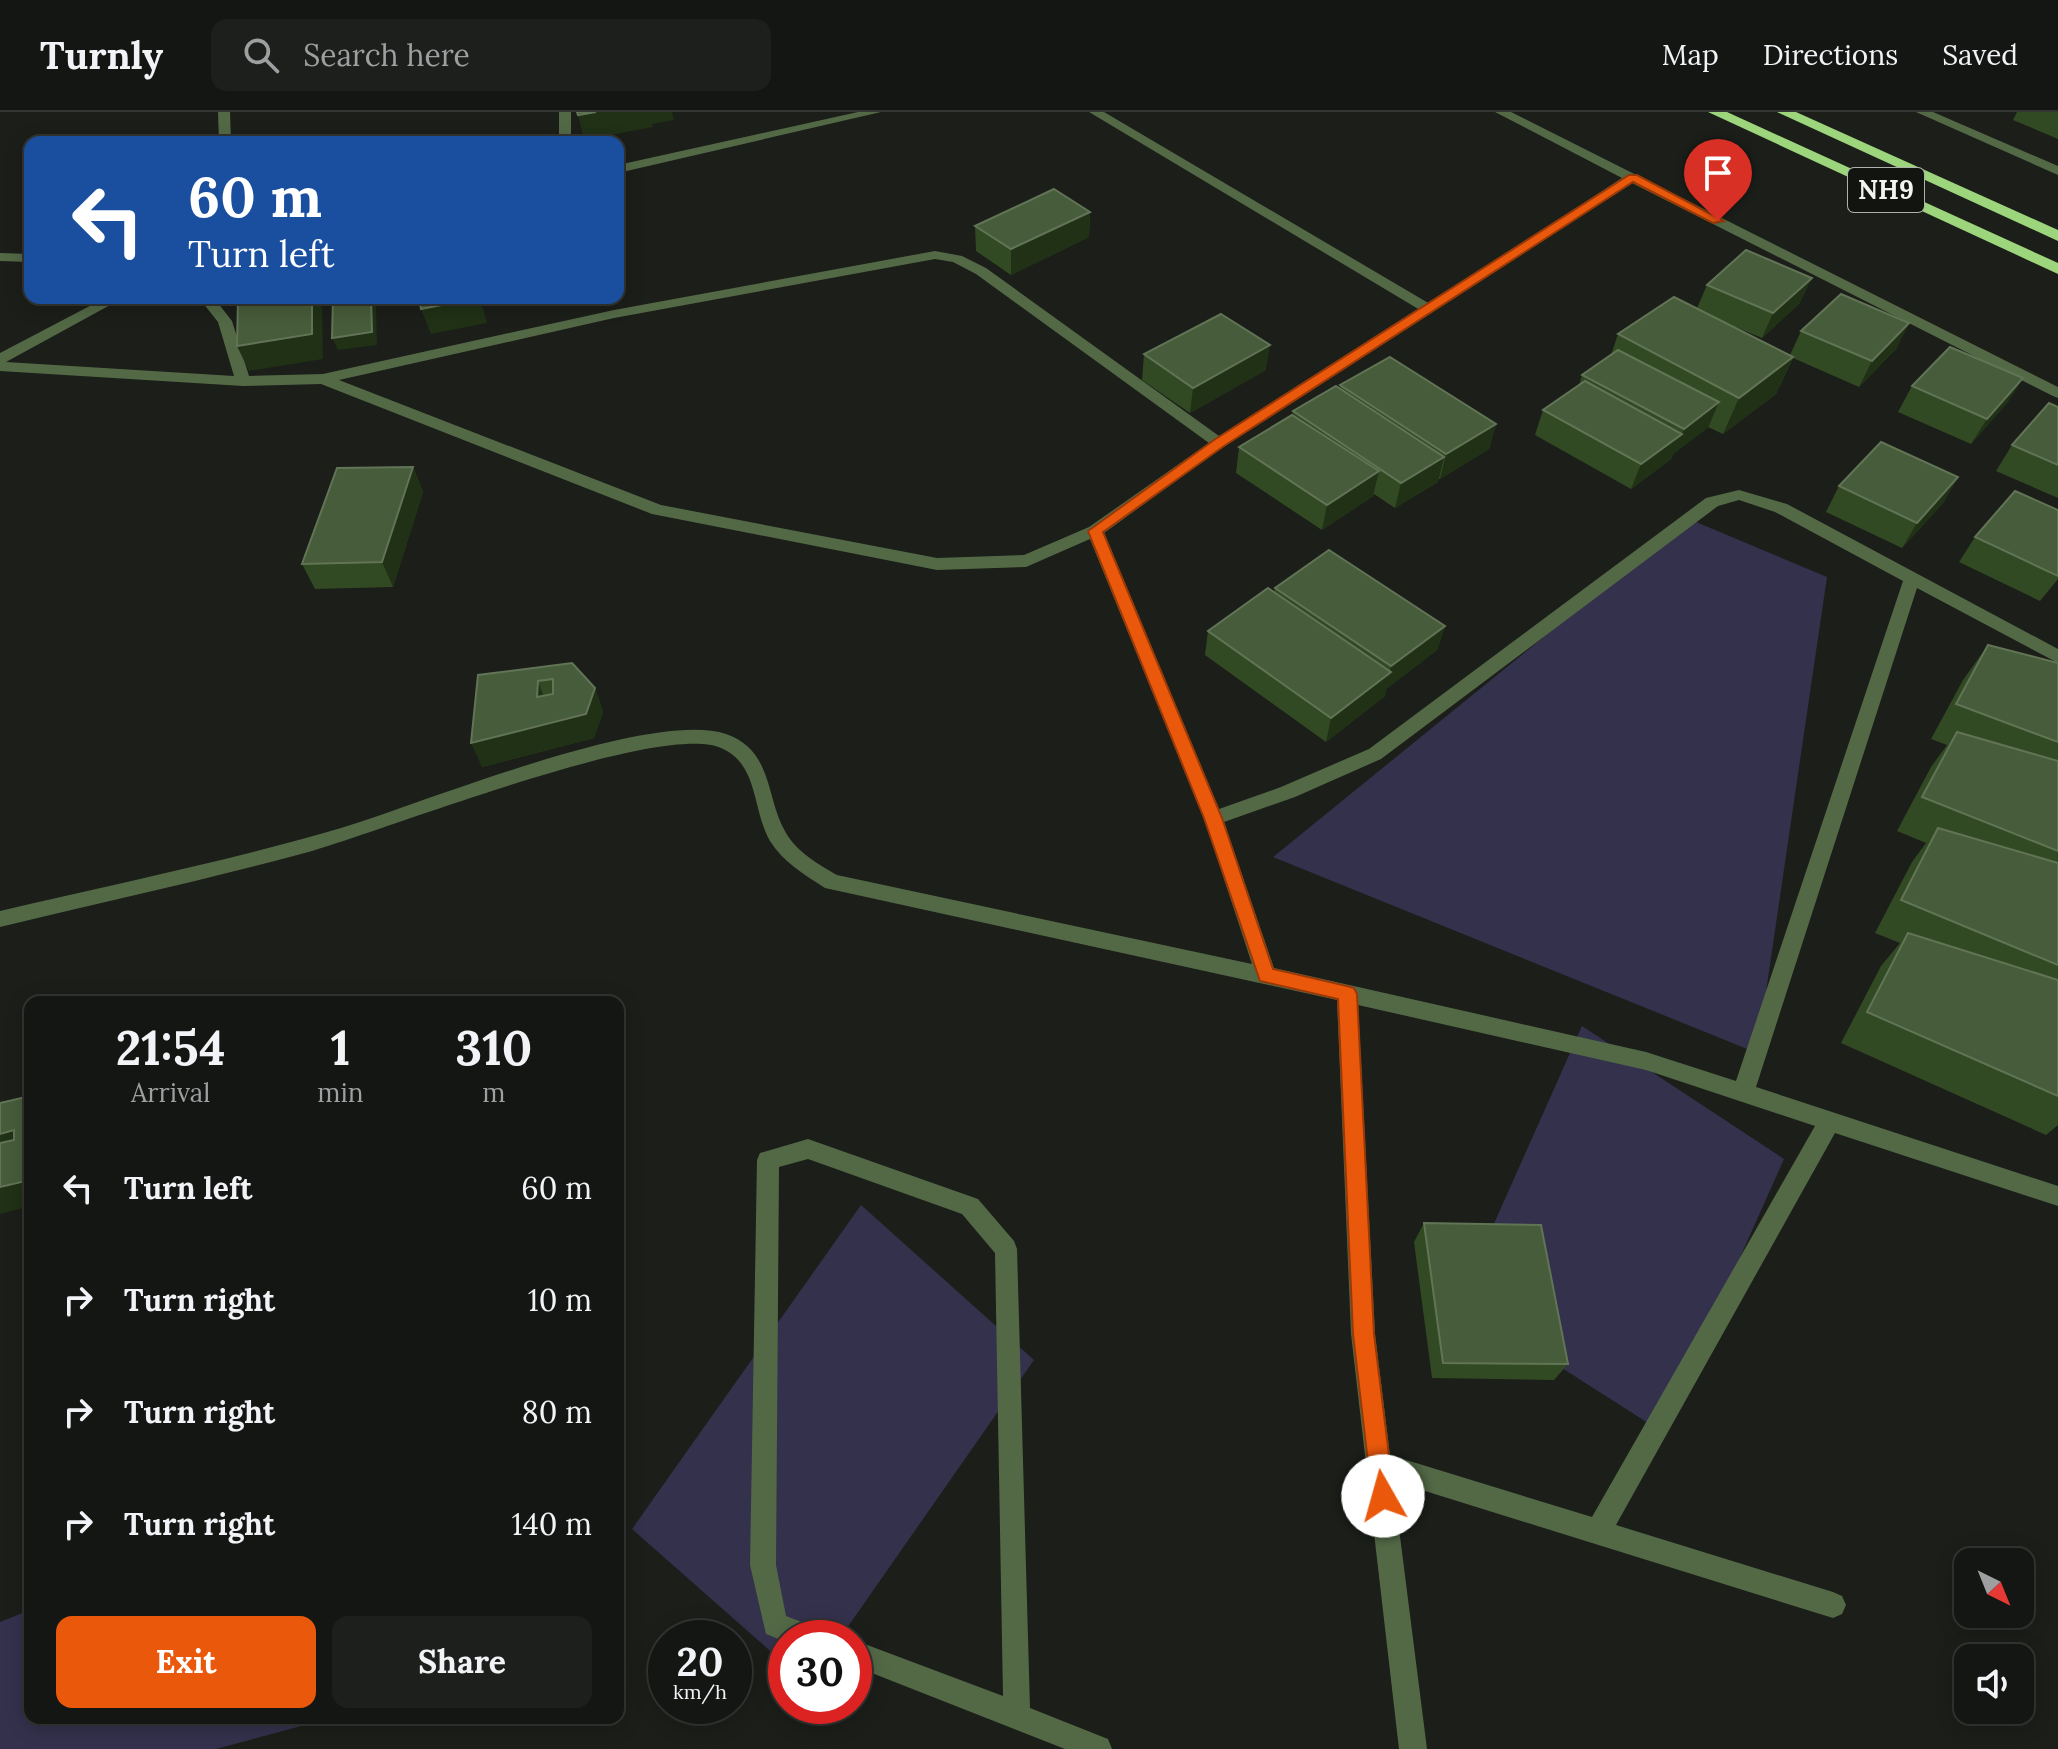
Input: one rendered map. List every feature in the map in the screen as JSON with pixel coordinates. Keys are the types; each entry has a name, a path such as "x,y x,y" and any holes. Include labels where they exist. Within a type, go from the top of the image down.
{"highway":[{"name":"NH9","path":"1715,112 2058,269"},
{"name":"NH9","path":"1784,112 2058,236"}],"street":[{"path":"224,112 225,136"},
{"path":"565,112 565,136"},
{"path":"624,168 875,112"},
{"path":"1095,112 1430,310"},
{"path":"1501,112 2058,393"},
{"path":"1922,112 2058,171"},
{"path":"323,379 658,510 937,564 1026,561 1095,531 1219,443 1633,177"},
{"path":"0,366 243,381 323,379 614,314 935,255 957,259 981,271 1219,443"},
{"path":"0,257 24,258"},
{"path":"0,359 105,304"},
{"path":"211,304 225,321 243,381"},
{"path":"1213,818 1288,792 1375,754 1712,502 1739,495 1781,508 2058,657"},
{"path":"1095,531 1213,818 1266,975"},
{"path":"1743,1093 1912,578"},
{"path":"0,919 341,835 612,749 684,737 720,739 742,752 755,768 766,792 776,834 795,859 832,882 1646,1061 2058,1196"},
{"path":"1347,994 1362,1320 1413,1749"},
{"path":"1598,1532 1830,1121"},
{"path":"774,1620 763,1565 768,1160 808,1149 970,1206 1006,1249 1017,1716"},
{"path":"1379,1464 1833,1605"},
{"path":"872,1660 1098,1749"}],"shaded area":[{"path":"1689,519 1827,577 1757,1053 1273,857"},
{"path":"1582,1026 1784,1159 1662,1432 1459,1302"},
{"path":"861,1205 1034,1360 853,1620 768,1620 768,1649 752,1635 752,1620 735,1620 632,1529"},
{"path":"24,1612 24,1724 309,1724 216,1749 0,1749 0,1622"}],"building":[{"path":"1054,189 1090,212 1011,249 975,226"},
{"path":"1746,250 1812,278 1773,313 1707,285"},
{"path":"1841,294 1909,323 1872,361 1801,331"},
{"path":"1674,297 1793,357 1739,398 1618,334"},
{"path":"238,304 312,304 312,334 237,346"},
{"path":"333,304 371,304 372,332 332,338"},
{"path":"420,304 446,304 421,309"},
{"path":"1221,314 1270,345 1193,388 1144,354"},
{"path":"1950,347 2023,378 1987,419 1912,386"},
{"path":"1618,350 1719,402 1684,429 1582,375"},
{"path":"1390,357 1496,424 1446,454 1340,385"},
{"path":"1585,381 1682,434 1641,464 1543,410"},
{"path":"1336,386 1444,457 1401,483 1293,411"},
{"path":"2049,403 2058,407 2058,465 2012,445"},
{"path":"1292,415 1379,471 1327,505 1239,447"},
{"path":"1881,442 1958,477 1917,523 1839,486"},
{"path":"413,467 382,562 302,564 337,468"},
{"path":"2015,491 2058,510 2058,576 1975,537"},
{"path":"1329,550 1445,626 1391,666 1275,588"},
{"path":"1268,588 1391,672 1331,718 1208,631"},
{"path":"1988,645 2058,663 2058,742 1956,704"},
{"path":"572,663 595,688 586,714 471,743 478,675","holes":["553,679 553,694 537,697 538,681"]},
{"path":"1957,732 2058,761 2058,851 1922,797"},
{"path":"1938,828 2058,863 2058,965 1901,900"},
{"path":"1908,933 2058,980 2058,1096 1867,1012"},
{"path":"24,1097 24,1181 0,1187 0,1143 14,1140 14,1130 0,1134 0,1103"},
{"path":"1424,1223 1541,1225 1568,1364 1443,1363"}],"route":[{"path":"1383,1496 1363,1334 1347,994 1266,975 1213,818 1095,531 1219,443 1633,177 1718,221"}]}
